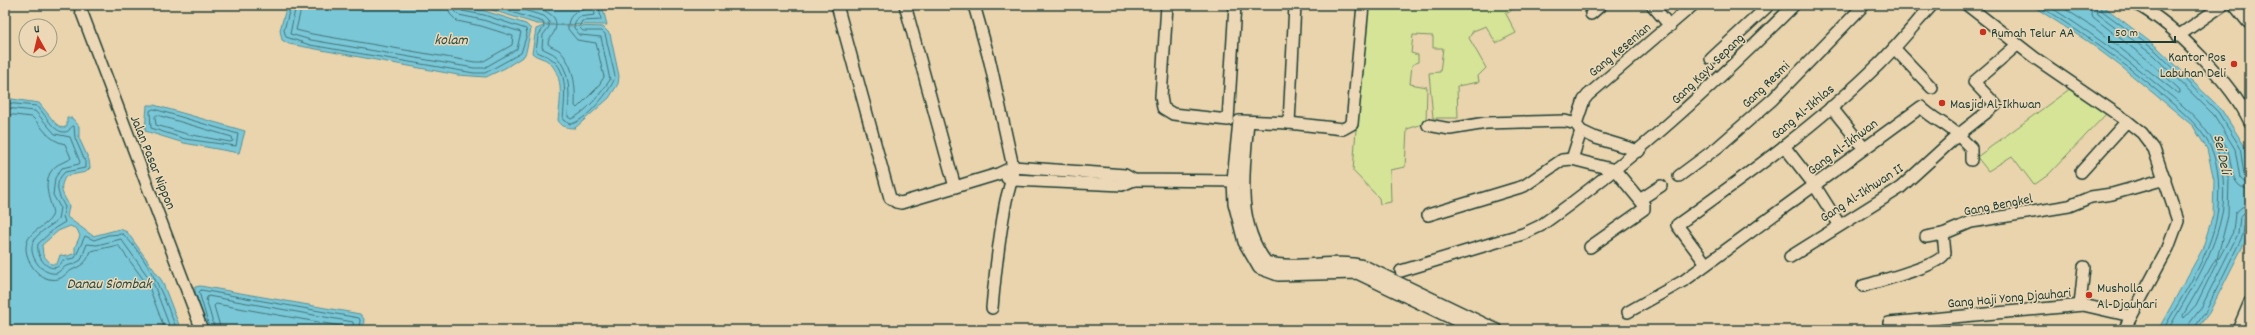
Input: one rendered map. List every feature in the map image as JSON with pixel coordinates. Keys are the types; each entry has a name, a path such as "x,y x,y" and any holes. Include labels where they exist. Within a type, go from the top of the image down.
{"highway":[{"path":"2238,5 2250,20"}],"street":[{"name":"Jalan Pasar Nippon","path":"79,5 202,330"},
{"path":"837,5 890,198 896,202 901,203 955,187 998,174 1013,167 1125,175 1134,180"},
{"path":"906,5 955,187"},
{"path":"974,5 990,62 1013,167 1013,180 1006,199 1000,232 992,308"},
{"path":"1167,5 1161,97 1163,108 1173,114 1238,121 1289,123 1343,129 1352,124 1363,5"},
{"path":"1235,5 1238,181 1256,256 1266,262 1276,265 1350,264 1497,330"},
{"path":"1289,123 1295,5"},
{"path":"1591,14 1601,5"},
{"path":"1652,5 1670,26"},
{"name":"Gang Kesenian","path":"1572,158 1584,100 1693,5"},
{"path":"1710,59 1769,5"},
{"name":"Gang Kayu Sepang","path":"1401,270 1523,234 1540,226 1616,170 1639,151 1678,116 1794,5"},
{"name":"Gang Resmi","path":"1679,176 1718,147 1773,99 1864,5"},
{"name":"Gang Al-Ikhlas","path":"1706,264 1677,225 1784,146 1831,107 1894,48 1932,5"},
{"path":"1967,5 2017,45 2127,121 2142,133 2154,149 2178,221 2168,248 2124,330"},
{"path":"2138,5 2148,11 2204,60 2229,91 2250,122"},
{"path":"2178,36 2224,5"},
{"path":"1971,160 1971,148 1958,135 1996,105 1974,82 2017,45"},
{"path":"1894,48 1932,88"},
{"path":"1831,107 1864,148"},
{"name":"Gang Al-Ikhwan","path":"1628,312 1685,280 1921,107 1931,117 1945,123 1958,135"},
{"path":"1428,125 1450,129 1486,123 1564,121 1612,144 1639,151"},
{"path":"2081,172 2127,121"},
{"name":"Gang Al-Ikhwan II","path":"1790,257 1839,224 1900,188 1958,135"},
{"path":"1784,146 1815,186 1839,224"},
{"path":"1428,216 1524,186 1562,160 1572,158 1616,170 1641,199 1644,209 1590,247"},
{"path":"1035,168 1035,181"},
{"path":"998,174 1013,180 1122,185 1134,180 1238,181"},
{"name":"Gang Bengkel","path":"1926,237 1943,234 1971,222 2073,205 2091,197 2112,194 2165,179"},
{"path":"1641,199 1661,186"},
{"path":"1863,286 1920,268 1941,259 1946,253 1943,234"},
{"path":"2080,305 2084,268"},
{"path":"1363,270 1476,330"},
{"path":"2238,330 2250,302"},
{"name":"Gang Haji Yong Djauhari","path":"1889,324 2080,305 2103,308 2131,316"}],"green space":[{"path":"1365,5 1514,5 1513,9 1508,13 1505,12 1516,33 1496,43 1486,26 1473,31 1469,38 1486,68 1478,76 1479,82 1457,86 1458,118 1433,118 1429,73 1440,72 1443,48 1433,48 1433,36 1413,35 1411,53 1418,55 1418,62 1412,65 1410,84 1427,87 1426,123 1407,129 1405,167 1390,170 1391,202 1380,204 1379,198 1353,171"},
{"path":"2071,88 2106,114 2048,175 2034,185 2012,156 1988,171 1977,157"}],"water":[{"name":"kolam","path":"287,5 456,5 485,11 526,24 531,29 524,56 505,68 486,77 458,75 289,44 282,40 280,30"},
{"path":"476,5 602,5 607,25 537,24"},
{"name":"Sei Deli","path":"2031,5 2102,5 2158,48 2221,109 2244,145 2249,181 2248,236 2209,313 2196,330 2158,330 2202,250 2213,215 2214,180 2207,149 2193,126 2123,68 2087,41"},
{"path":"546,25 603,27 610,34 619,76 618,84 609,98 575,128 565,127 558,120 560,90 554,68 549,62 532,53 536,29"},
{"name":"Danau Siombak","path":"5,98 39,103 56,124 63,128 67,126 67,118 72,118 79,126 79,138 89,160 90,168 86,172 66,176 63,181 62,192 69,206 67,217 93,236 120,229 127,232 162,281 181,330 5,330","holes":["70,226 77,229 80,236 75,247 75,253 68,256 60,255 57,264 51,264 43,255 42,245 58,231"]},
{"path":"147,105 154,105 245,131 239,153 184,143 145,131"},
{"path":"200,286 360,314 364,319 363,330 207,330 195,291 195,287"}],"place":[{"name":"Rumah Telur AA","path":"1983,32"},
{"name":"Kantor Pos Labuhan Deli","path":"2234,64"},
{"name":"Masjid Al-Ikhwan","path":"1942,103"},
{"name":"Musholla Al-Djauhari","path":"2089,295"}]}
